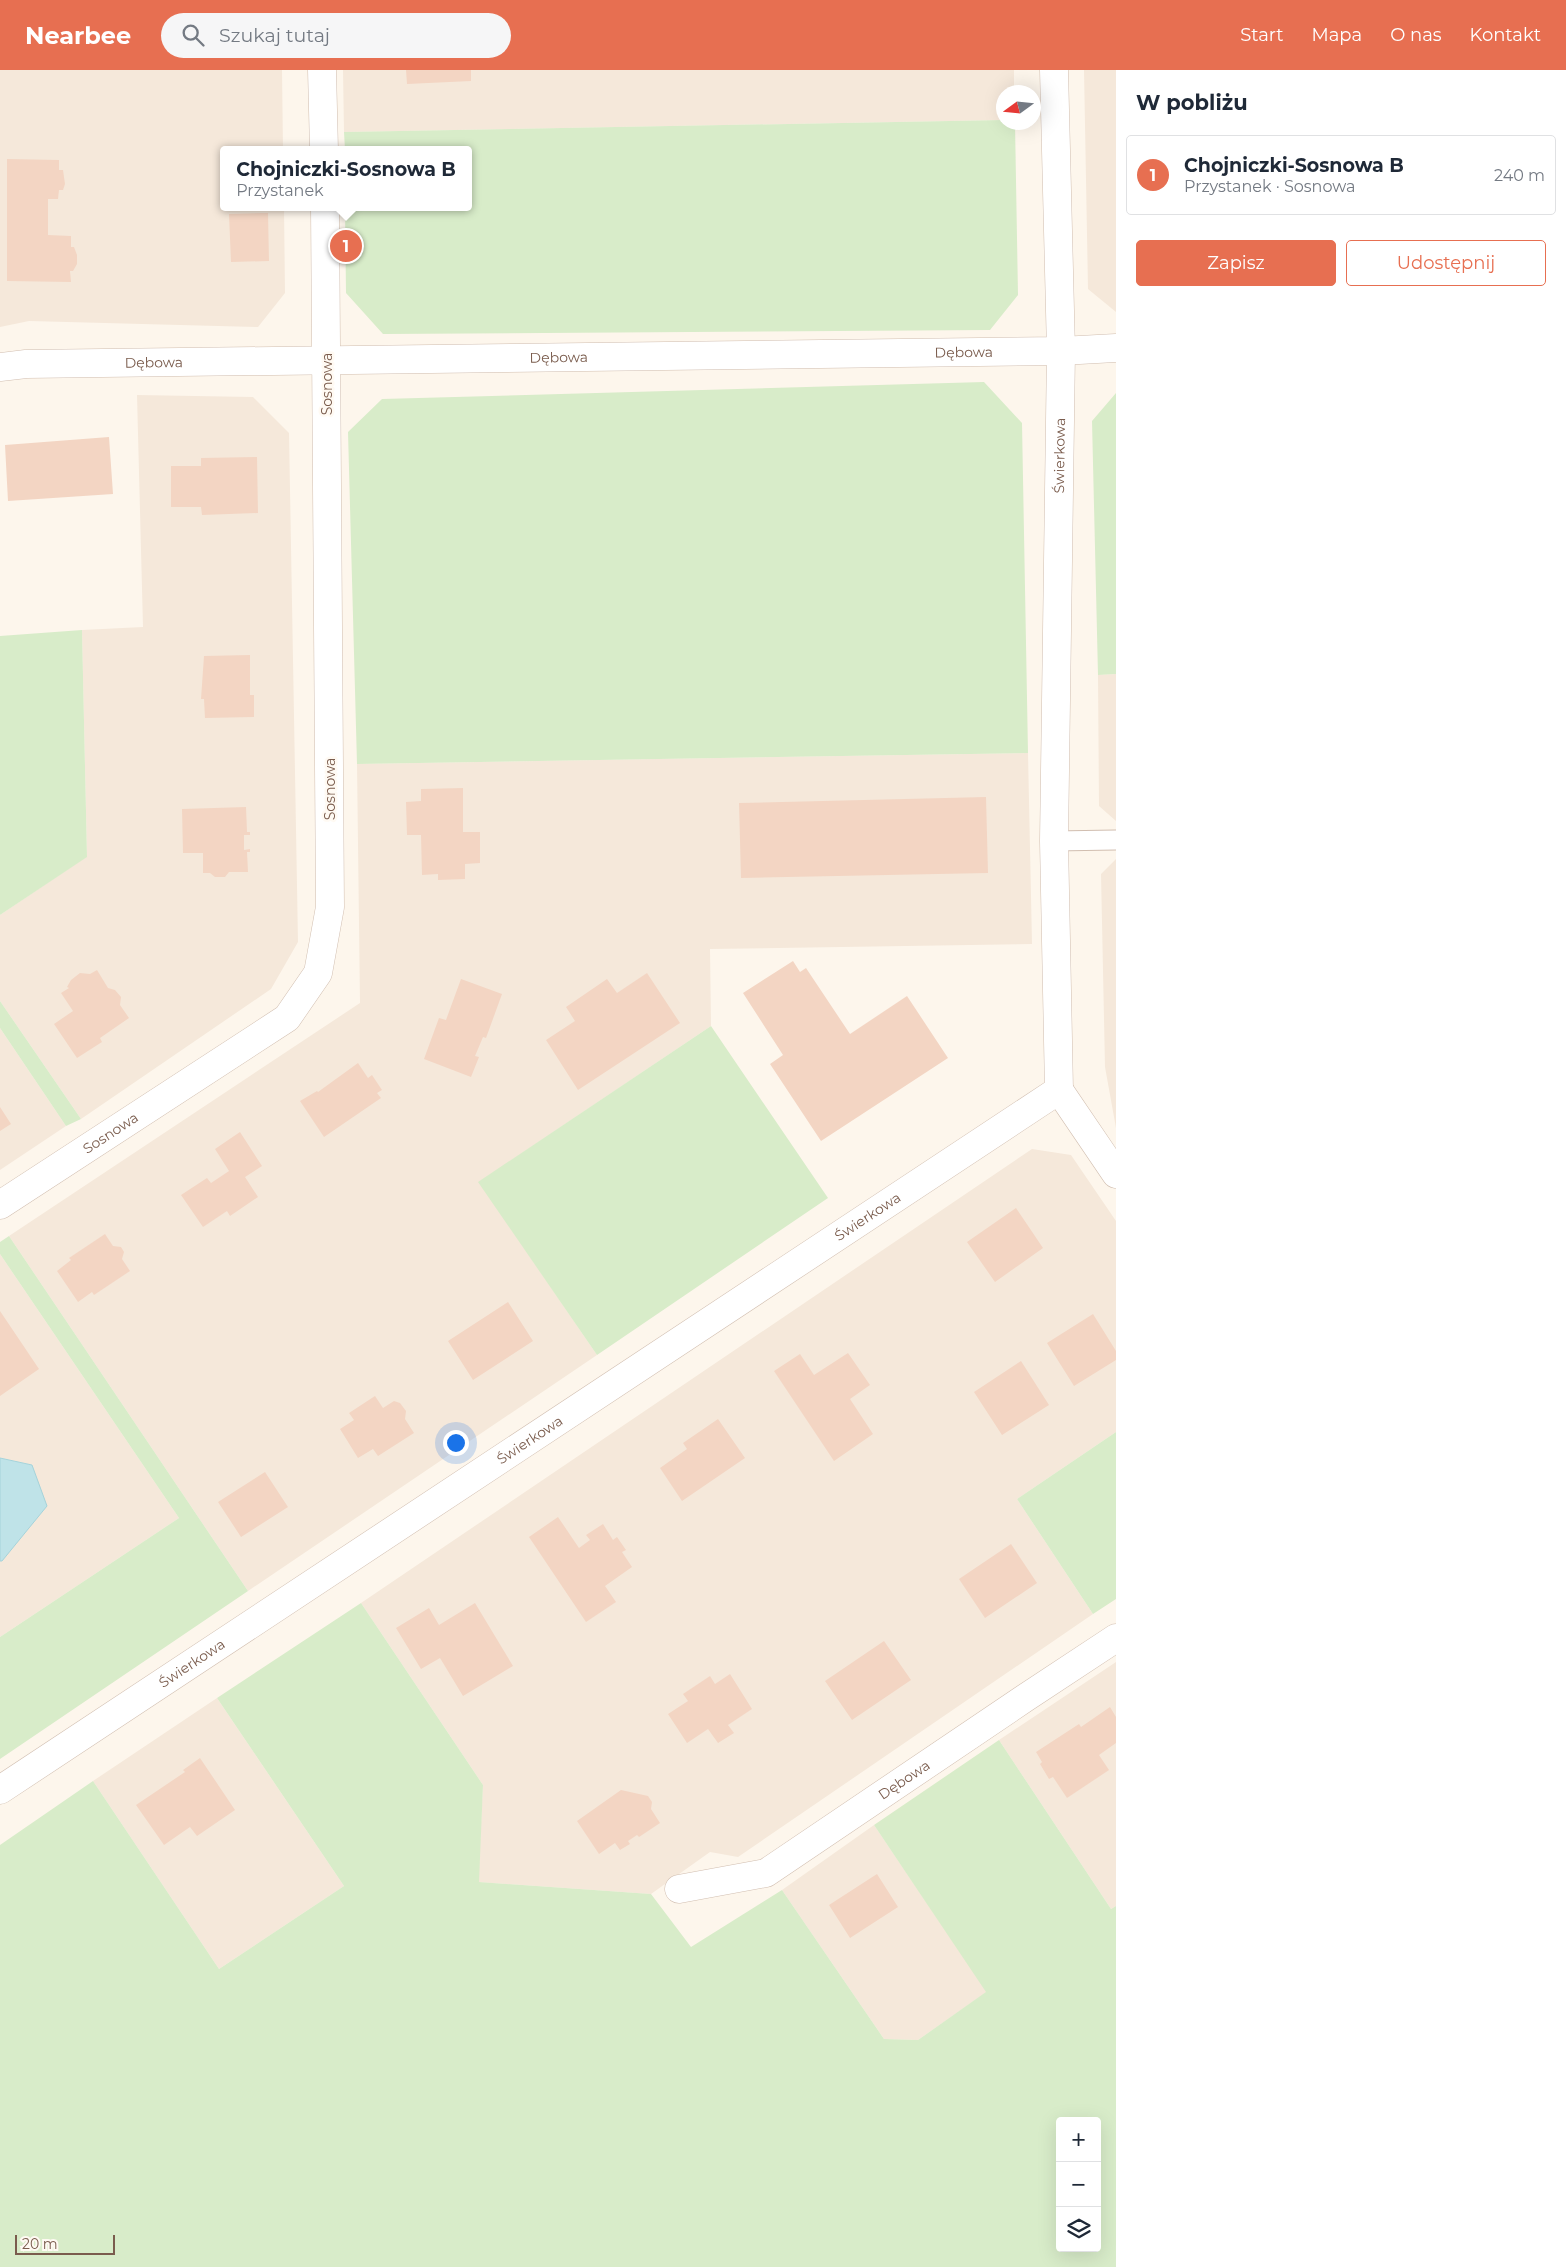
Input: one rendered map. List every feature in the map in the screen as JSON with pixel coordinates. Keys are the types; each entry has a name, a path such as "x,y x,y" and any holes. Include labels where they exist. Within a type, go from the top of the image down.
{"street":[{"path":"322,70 324,146"},
{"name":"Świerkowa","path":"0,1790 1059,1090 1054,841 1061,350 1054,70"},
{"name":"Sosnowa","path":"0,1205 287,1018 318,974 330,907 325,211"},
{"name":"Dębowa","path":"0,367 26,364 1116,348"},
{"path":"1059,1090 1116,1174"},
{"name":"Dębowa","path":"679,1889 766,1873 1116,1638"}],"lane":[{"path":"1054,841 1116,840"}],"shaded area":[{"path":"0,70 282,70 283,146 220,146 220,211 284,211 285,293 258,327 29,321 0,327"},
{"path":"343,70 1014,70 1014,85 996,85 996,120 344,132"},
{"path":"1084,70 1116,70 1116,312 1088,289"},
{"path":"137,395 253,397 289,433 298,942 271,989 81,1119 0,1001 0,915 87,856 82,630 143,627"},
{"path":"1116,674 1116,821 1099,806 1098,675"},
{"path":"1028,753 1032,944 710,949 711,1026 479,1182 597,1355 248,1591 9,1236 360,1003 357,764"},
{"path":"1116,859 1116,1128 1105,1067 1101,874"},
{"path":"0,1028 66,1126 0,1170"},
{"path":"1032,1149 1071,1155 1116,1221 1116,1432 1017,1499 1093,1614 738,1857 710,1852 651,1894 478,1882 483,1785 361,1603"},
{"path":"0,1254 179,1518 0,1637 0,1561 2,1561 32,1465 0,1458"},
{"path":"1116,1662 1116,1906 1111,1909 999,1740"},
{"path":"217,1698 344,1886 219,1969 93,1781"},
{"path":"874,1825 987,1992 918,2040 884,2039 782,1890"}],"green space":[{"path":"996,120 996,130 1015,130 1018,295 990,330 383,334 346,293 345,211 472,211 472,146 345,146 344,132"},
{"path":"984,382 1022,423 1028,753 357,764 348,432 382,399"},
{"path":"1116,393 1116,674 1098,675 1092,421"},
{"path":"82,630 87,857 0,915 0,636"},
{"path":"0,1001 81,1119 66,1126 0,1028"},
{"path":"711,1026 828,1198 597,1355 478,1182"},
{"path":"9,1236 248,1591 0,1759 0,1637 179,1518 0,1254 0,1242"},
{"path":"1116,1432 1116,1599 1093,1614 1017,1499"},
{"path":"361,1603 483,1785 479,1882 651,1894 691,1947 782,1890 884,2039 918,2040 986,1992 874,1825 999,1740 1111,1909 1116,1906 1116,2267 0,2267 0,1845 93,1781 219,1969 344,1886 217,1698"}],"water":[{"path":"0,1458 32,1465 47,1506 2,1561 0,1561"}],"building":[{"path":"406,70 471,70 471,81 407,84"},
{"path":"7,159 59,160 59,170 63,170 65,184 63,190 59,190 58,199 48,199 48,235 71,236 71,247 74,247 77,255 77,264 73,271 70,271 71,282 7,281"},
{"path":"268,213 269,261 231,262 229,214"},
{"path":"109,437 113,494 8,501 5,445"},
{"path":"257,457 258,513 202,515 201,507 171,507 171,466 201,466 201,458"},
{"path":"250,655 250,695 254,695 254,717 205,718 204,699 201,699 204,656"},
{"path":"463,788 463,832 480,832 480,863 465,864 465,879 438,880 438,874 422,875 421,835 407,835 406,802 421,801 421,789"},
{"path":"986,797 988,873 741,878 739,803"},
{"path":"246,807 247,832 250,832 250,835 244,835 244,850 250,849 250,852 247,852 248,872 229,872 225,877 215,877 210,873 203,873 203,853 183,853 182,809"},
{"path":"793,961 800,972 806,968 850,1034 907,996 948,1058 821,1141 770,1064 783,1055 743,993"},
{"path":"97,970 108,988 115,990 121,997 120,1005 129,1018 100,1038 102,1042 77,1058 54,1024 73,1011 61,993 69,988 67,987 71,980 80,973 90,974"},
{"path":"647,973 680,1023 578,1090 546,1040 575,1021 566,1007 607,979 617,993"},
{"path":"461,979 502,994 486,1038 483,1037 475,1056 479,1057 471,1077 424,1059 439,1018 446,1020"},
{"path":"358,1063 368,1078 372,1075 382,1090 377,1093 381,1098 324,1137 300,1101 318,1092"},
{"path":"0,1107 11,1124 0,1131"},
{"path":"240,1132 262,1166 245,1177 258,1197 230,1216 227,1211 203,1227 181,1195 207,1178 211,1183 229,1171 215,1149"},
{"path":"1016,1208 1043,1248 995,1282 967,1242"},
{"path":"105,1234 113,1246 121,1247 124,1252 122,1259 130,1271 94,1295 92,1292 78,1302 57,1271 71,1260 69,1258"},
{"path":"508,1302 533,1341 473,1380 448,1341"},
{"path":"0,1311 39,1369 0,1396"},
{"path":"1093,1314 1116,1351 1116,1360 1074,1386 1047,1343"},
{"path":"848,1353 870,1385 850,1399 873,1434 834,1461 774,1371 800,1354 814,1375"},
{"path":"1021,1361 1049,1405 1002,1435 974,1392"},
{"path":"375,1396 383,1408 394,1401 400,1403 406,1411 405,1419 414,1433 378,1456 373,1449 358,1458 340,1429 354,1420 349,1413"},
{"path":"718,1419 745,1458 682,1501 660,1468 687,1449 683,1443"},
{"path":"265,1472 288,1507 241,1537 218,1502"},
{"path":"558,1517 579,1548 590,1540 586,1535 603,1524 613,1540 617,1537 626,1550 622,1552 632,1567 605,1586 616,1602 586,1622 529,1537"},
{"path":"1011,1544 1037,1583 985,1618 959,1579"},
{"path":"475,1603 513,1666 463,1696 440,1658 421,1669 396,1628 429,1608 439,1625"},
{"path":"884,1641 911,1680 852,1720 825,1681"},
{"path":"730,1674 752,1709 728,1725 734,1733 718,1743 708,1729 687,1743 668,1714 688,1701 683,1694 710,1676 715,1684"},
{"path":"1110,1707 1116,1717 1116,1743 1099,1755 1109,1770 1067,1798 1053,1777 1049,1779 1040,1764 1042,1762 1036,1752 1079,1724 1081,1727"},
{"path":"200,1758 235,1810 197,1836 190,1827 164,1845 136,1805 185,1772 183,1770"},
{"path":"621,1790 648,1796 652,1802 651,1809 660,1823 639,1837 637,1835 628,1841 630,1844 620,1850 615,1843 599,1854 577,1821"},
{"path":"877,1874 898,1907 850,1938 829,1905"}],"place":[{"name":"Chojniczki-Sosnowa B","path":"346,246"}]}
